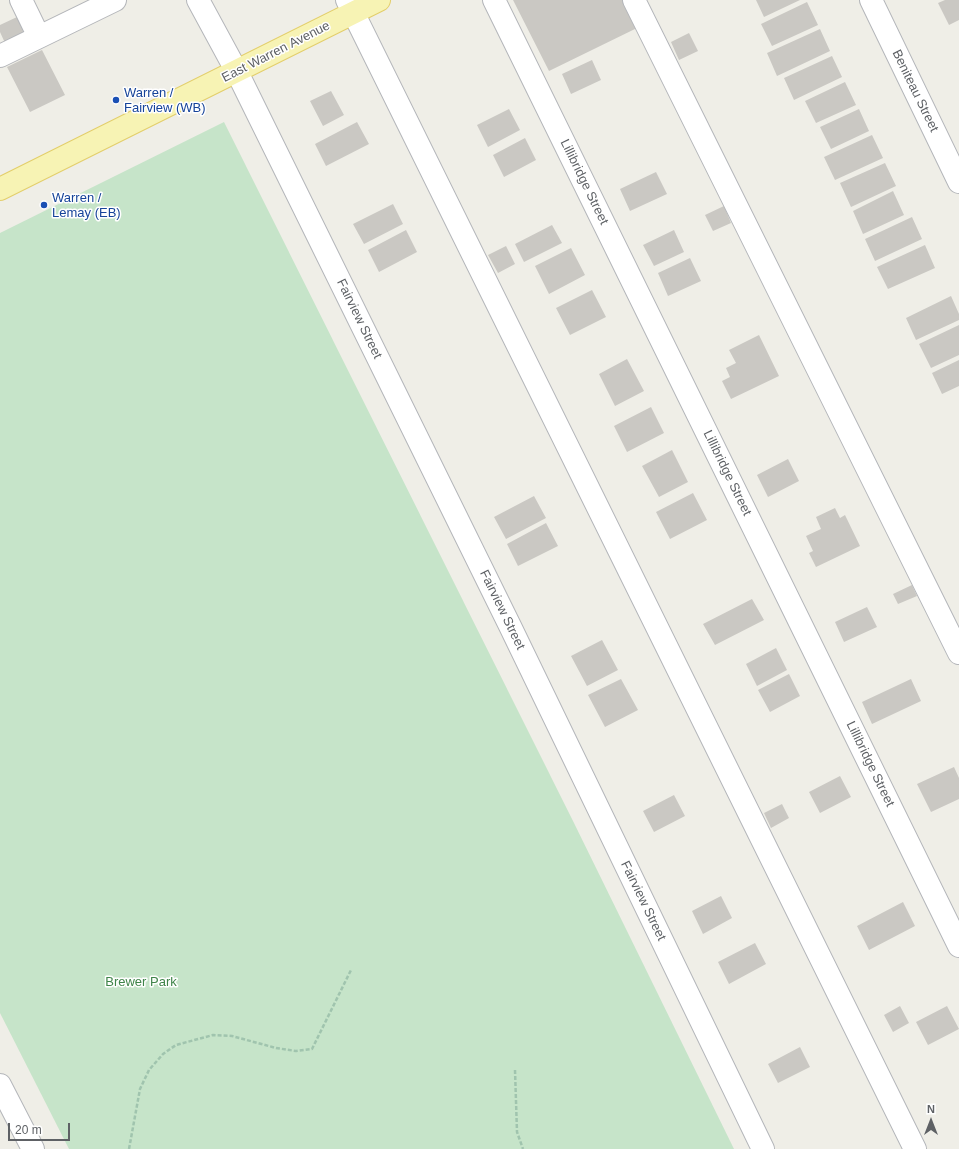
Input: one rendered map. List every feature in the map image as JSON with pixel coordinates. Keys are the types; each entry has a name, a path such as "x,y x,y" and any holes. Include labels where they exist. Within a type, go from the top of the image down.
{"main road":[{"name":"East Warren Avenue","path":"0,189 237,72 351,6 379,0"}],"street":[{"path":"21,0 40,37"},
{"path":"0,56 115,0"},
{"name":"Fairview Street","path":"198,0 237,72 510,626 763,1149"},
{"name":"Lillibridge Street","path":"494,0 959,946"},
{"name":"Beniteau Street","path":"871,0 959,182"},
{"path":"636,1 959,653"},
{"path":"351,6 915,1149"},
{"path":"0,1085 33,1149"}],"path":[{"path":"130,1149 130,1138 140,1089 149,1070 163,1054 176,1045 213,1036 232,1036 276,1048 296,1051 312,1049 351,970"},
{"path":"516,1070 518,1132 523,1149"}],"green space":[{"name":"Brewer Park","path":"224,122 573,821 734,1149 69,1149 0,1013 0,233"}],"building":[{"path":"513,0 623,0 637,28 549,71"},
{"path":"756,0 800,0 764,17"},
{"path":"945,0 959,0 959,20 949,25 938,3"},
{"path":"807,2 818,25 772,46 761,24"},
{"path":"17,17 24,33 5,43 0,32 0,25"},
{"path":"820,29 830,51 777,76 767,53"},
{"path":"689,33 698,51 679,60 671,42"},
{"path":"42,50 65,95 30,112 7,67"},
{"path":"832,56 842,77 794,100 784,78"},
{"path":"592,60 601,80 571,94 562,74"},
{"path":"845,82 856,105 816,123 805,101"},
{"path":"331,91 344,115 323,126 310,101"},
{"path":"509,109 520,130 488,147 477,125"},
{"path":"859,109 869,131 831,149 820,127"},
{"path":"357,122 369,144 326,166 315,144"},
{"path":"872,135 883,158 835,180 824,157"},
{"path":"525,138 536,160 504,177 493,155"},
{"path":"885,163 896,186 851,207 840,183"},
{"path":"656,172 667,194 630,211 620,189"},
{"path":"893,191 904,215 863,234 853,211"},
{"path":"393,204 403,224 364,244 353,224"},
{"path":"724,206 731,223 713,231 705,215"},
{"path":"912,217 922,239 875,261 865,239"},
{"path":"552,225 562,243 524,262 515,244"},
{"path":"406,230 417,252 379,272 368,250"},
{"path":"674,230 684,252 654,266 643,245"},
{"path":"925,245 935,268 888,289 877,267"},
{"path":"506,246 515,264 498,273 488,255"},
{"path":"571,248 585,275 549,294 535,266"},
{"path":"690,258 701,281 668,296 658,273"},
{"path":"592,290 606,317 570,335 556,308"},
{"path":"951,296 959,314 959,320 916,340 906,318"},
{"path":"959,325 959,355 931,368 919,344"},
{"path":"759,335 779,376 731,399 722,381 730,377 726,368 736,363 729,350"},
{"path":"627,359 644,391 615,406 599,374"},
{"path":"959,360 959,386 942,394 932,373"},
{"path":"651,407 664,433 627,452 614,426"},
{"path":"672,450 688,482 659,497 642,466"},
{"path":"788,459 799,481 768,497 757,475"},
{"path":"693,493 707,520 670,539 656,512"},
{"path":"534,496 546,518 506,539 494,517"},
{"path":"835,508 840,518 845,515 860,546 816,567 809,553 813,551 806,536 821,529 816,517"},
{"path":"546,523 558,546 518,566 507,544"},
{"path":"912,585 917,596 898,604 893,594"},
{"path":"752,599 764,620 715,645 703,624"},
{"path":"867,607 877,627 844,642 835,622"},
{"path":"602,640 618,670 587,686 571,656"},
{"path":"776,648 787,670 757,686 746,664"},
{"path":"789,674 800,696 770,712 758,690"},
{"path":"621,679 638,710 605,727 588,695"},
{"path":"911,679 921,701 872,724 862,702"},
{"path":"954,767 959,778 959,799 931,812 917,784"},
{"path":"840,776 851,797 820,813 809,792"},
{"path":"674,795 685,816 654,832 643,811"},
{"path":"782,804 789,818 771,828 764,813"},
{"path":"721,896 732,918 703,934 692,911"},
{"path":"903,902 915,926 869,950 857,926"},
{"path":"755,943 766,964 729,984 718,962"},
{"path":"900,1006 909,1023 893,1032 884,1015"},
{"path":"947,1006 959,1029 928,1045 916,1022"},
{"path":"800,1047 810,1067 778,1083 768,1064"}],"place":[{"name":"Warren / Fairview (WB)","path":"116,100"},
{"name":"Warren / Lemay (EB)","path":"44,205"}]}
